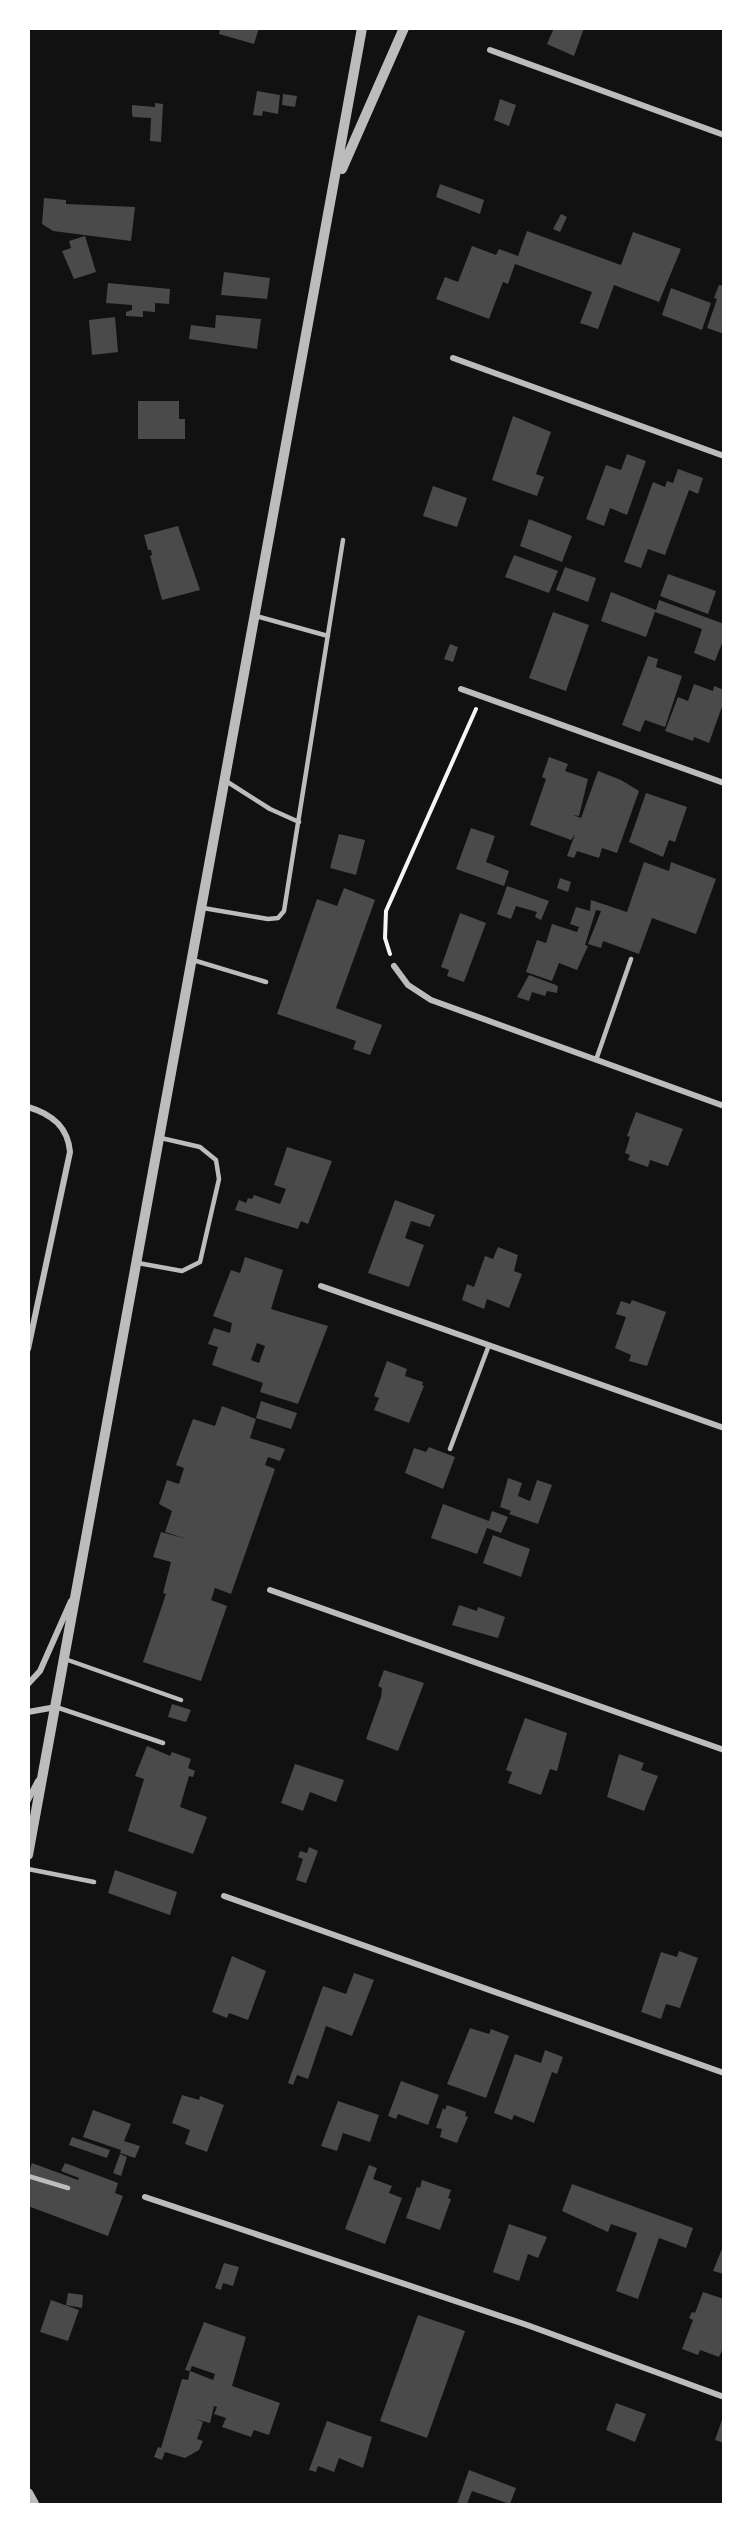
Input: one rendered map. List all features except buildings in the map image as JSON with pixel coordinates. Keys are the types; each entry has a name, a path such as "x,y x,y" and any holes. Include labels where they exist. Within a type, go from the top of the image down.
{"street":[{"path":"28,1855 81,1578 362,28"},
{"path":"334,188 374,90 404,28"},
{"path":"490,50 723,135"},
{"path":"453,358 723,456"},
{"path":"461,689 723,783"},
{"path":"394,966 408,985 431,1000 723,1106"},
{"path":"28,1107 43,1112 64,1129 69,1139 70,1152 28,1349"},
{"path":"321,1286 723,1428"},
{"path":"28,1684 40,1671 81,1578"},
{"path":"270,1590 723,1750"},
{"path":"28,1712 56,1707"},
{"path":"28,1800 45,1768"},
{"path":"224,1896 723,2073"},
{"path":"145,2196 527,2325 723,2397"},
{"path":"28,2493 34,2505"}],"lane":[{"path":"202,908 268,919 278,918 284,911 343,540"},
{"path":"256,616 328,636"},
{"path":"226,781 270,809 299,822"},
{"path":"596,1060 631,959"},
{"path":"193,960 266,982"},
{"path":"138,1263 182,1270 200,1262 219,1179 216,1160 200,1148 161,1138"},
{"path":"450,1449 489,1345"},
{"path":"65,1659 181,1700"},
{"path":"56,1707 164,1743"},
{"path":"28,1869 94,1882"},
{"path":"28,2175 68,2188"}],"path":[{"path":"394,966 385,938 386,911 482,695"}]}
